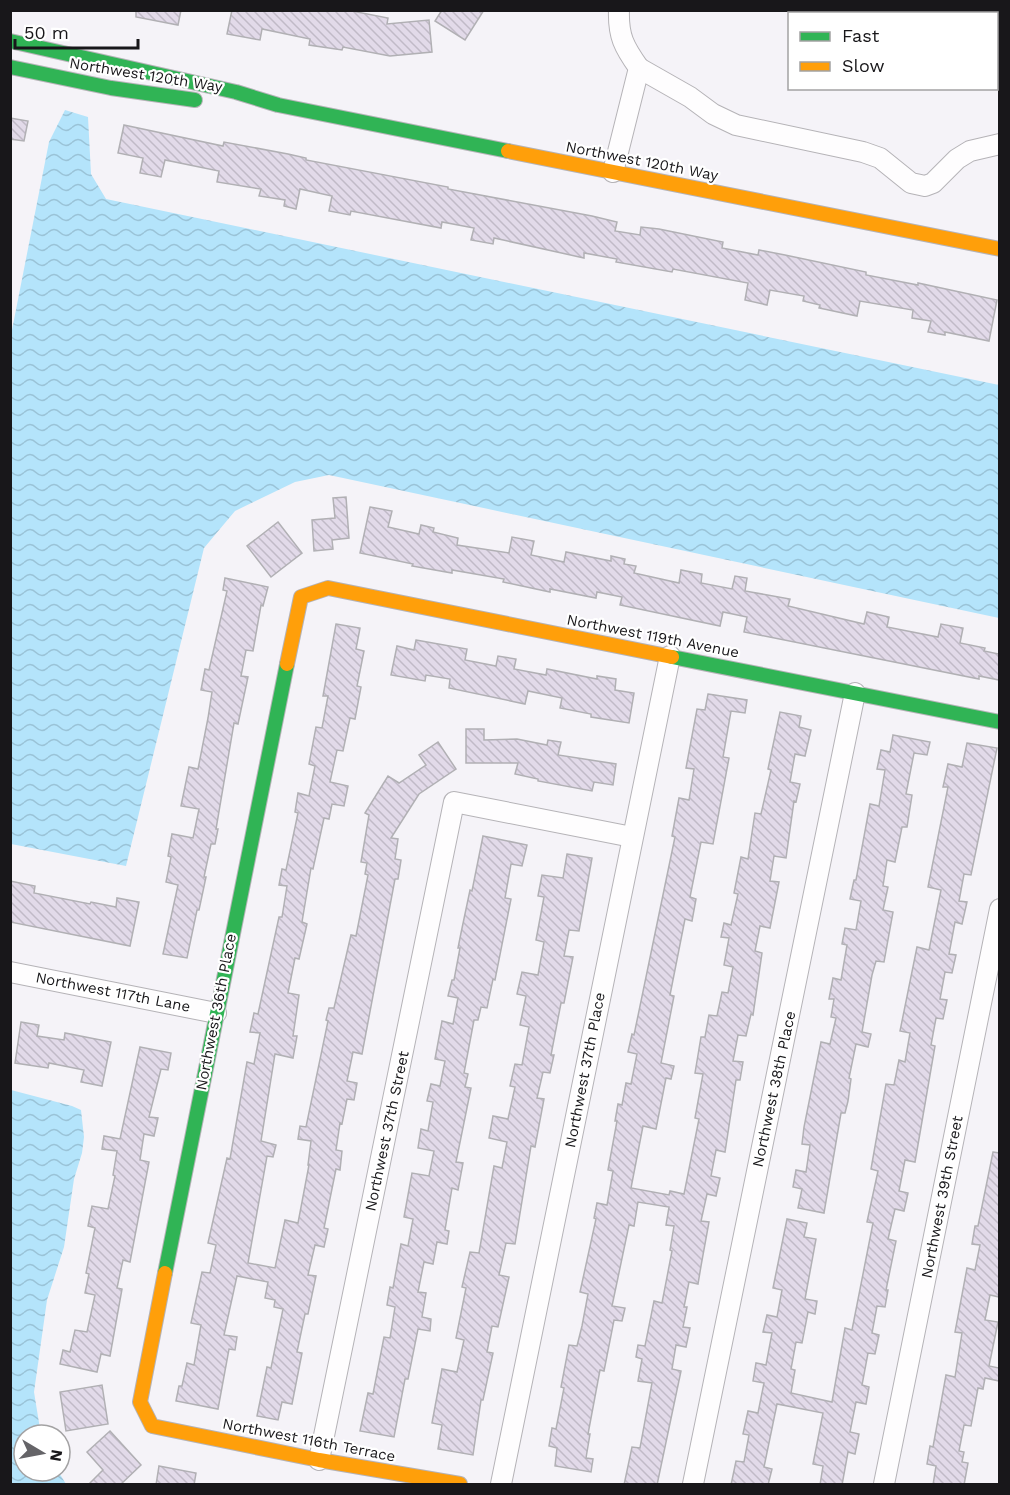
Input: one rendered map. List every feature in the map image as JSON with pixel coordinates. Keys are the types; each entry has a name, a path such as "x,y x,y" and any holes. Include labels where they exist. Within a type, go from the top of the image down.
{"street":[{"path":"618,10 618,28 623,44 639,68 690,97 713,114 736,125 863,152 880,158 911,183 919,186 933,183 957,159 970,151 999,144"},
{"name":"Northwest 120th Way","path":"10,41 236,92 278,105 999,249"},
{"name":"Northwest 120th Way","path":"10,67 111,88 210,102"},
{"path":"613,172 639,68"},
{"name":"Northwest 120th Way","path":"232,106 278,105"},
{"name":"Northwest 119th Avenue","path":"301,597 328,588 999,722"},
{"name":"Northwest 36th Place","path":"152,1426 140,1402 301,597"},
{"name":"Northwest 37th Place","path":"501,1485 670,656"},
{"name":"Northwest 38th Place","path":"693,1485 855,693"},
{"name":"Northwest 37th Street","path":"319,1460 454,802 632,837"},
{"name":"Northwest 39th Street","path":"884,1485 999,909"},
{"name":"Northwest 117th Lane","path":"10,972 216,1013"},
{"name":"Northwest 116th Terrace","path":"152,1426 319,1460 459,1485"}],"water":[{"path":"65,110 88,117 91,174 106,199 999,385 999,618 329,475 295,482 235,511 204,548 126,866 11,844 11,335 49,142"},
{"path":"11,1090 81,1110 84,1137 74,1179 64,1247 47,1300 34,1392 39,1423 12,1423 12,1483 66,1484 11,1484"}],"building":[{"path":"136,10 181,10 178,25 136,17"},
{"path":"232,10 347,10 388,18 387,24 429,20 432,52 390,56 343,47 342,50 309,45 310,39 262,29 260,40 227,34"},
{"path":"442,10 484,10 465,40 435,21"},
{"path":"10,118 28,121 24,141 10,139"},
{"path":"124,125 223,146 224,142 288,154 306,158 306,160 448,187 448,189 592,216 617,222 615,231 640,235 641,227 659,229 723,242 722,248 758,255 759,250 866,272 866,275 918,285 918,283 997,300 989,341 945,332 945,335 928,332 931,321 912,318 913,310 860,301 857,316 819,308 820,305 803,301 804,296 770,290 767,305 745,300 748,283 673,269 672,272 616,262 617,259 584,253 584,258 494,238 493,244 471,240 474,228 442,222 441,228 351,211 350,215 329,211 332,196 300,189 296,209 284,206 285,200 259,196 261,189 217,182 219,171 165,160 161,177 140,173 143,158 118,153"},
{"path":"346,497 349,538 332,540 333,549 314,551 312,520 335,518 333,498"},
{"path":"370,507 392,511 388,527 419,534 421,525 434,528 433,532 458,538 457,545 509,553 512,537 534,541 531,555 564,562 566,552 611,561 611,556 625,559 624,564 636,566 634,573 679,583 681,570 702,574 701,583 732,589 735,576 747,578 745,591 790,599 788,606 864,624 867,612 889,617 887,627 938,637 941,624 963,628 960,643 985,648 984,651 999,654 999,680 979,676 979,679 744,632 747,617 723,612 720,626 620,605 622,597 597,592 596,598 550,589 550,592 503,582 504,579 412,566 413,564 360,553"},
{"path":"278,522 302,553 271,577 247,546"},
{"path":"225,578 268,587 263,606 261,605 253,651 246,650 241,676 248,677 238,724 234,723 215,844 211,844 204,877 206,877 187,958 163,954 178,885 166,882 171,857 168,856 172,834 193,838 199,809 181,806 189,767 198,769 208,718 212,692 201,690 205,669 209,670 227,591 223,590"},
{"path":"336,624 360,628 356,649 364,651 357,686 361,687 355,719 350,718 343,751 337,750 330,782 348,786 344,806 332,804 329,819 324,818 313,869 311,868 302,922 307,924 299,959 295,958 288,993 299,995 293,1036 297,1036 293,1058 275,1054 261,1141 276,1145 273,1157 267,1156 248,1263 275,1268 285,1220 298,1223 311,1141 298,1139 300,1126 306,1127 329,1008 334,1008 351,935 356,936 368,875 365,874 367,863 361,862 369,815 365,813 388,776 399,783 426,765 419,755 438,742 456,769 419,794 391,838 398,839 395,859 401,860 398,879 395,879 362,1054 353,1052 347,1081 357,1083 354,1100 347,1099 342,1124 340,1123 336,1150 342,1151 340,1170 336,1169 324,1228 328,1229 324,1247 315,1245 308,1275 316,1276 297,1352 302,1353 292,1404 282,1402 278,1420 257,1416 267,1367 271,1368 283,1309 274,1307 275,1300 265,1298 268,1282 237,1276 224,1335 237,1337 235,1350 229,1349 218,1409 176,1401 187,1363 194,1365 201,1325 191,1323 202,1272 210,1273 216,1245 208,1243 227,1158 230,1159 247,1062 254,1064 260,1033 250,1032 254,1013 258,1014 279,917 282,917 287,886 279,885 282,869 286,870 298,813 295,812 298,793 309,796 315,766 309,764 316,727 322,728 328,696 323,696"},
{"path":"416,640 467,649 465,660 496,666 498,656 516,659 514,669 546,675 547,669 597,679 597,676 616,679 615,690 634,693 629,723 591,717 591,714 560,708 562,698 528,691 525,704 449,688 450,679 426,675 425,681 391,675 397,646 414,650"},
{"path":"708,694 747,700 745,713 731,711 723,757 729,758 713,844 701,842 690,897 696,899 692,921 685,919 670,995 674,996 661,1063 674,1066 671,1079 666,1078 656,1129 643,1126 631,1188 669,1195 670,1191 684,1194 699,1119 695,1118 703,1074 695,1073 701,1037 705,1037 709,1015 717,1016 722,992 728,993 733,967 724,965 729,938 721,937 724,923 731,925 738,894 734,893 741,857 748,859 755,813 761,814 780,712 801,716 799,727 811,730 805,756 795,754 790,782 800,784 796,802 794,801 786,858 774,856 770,881 779,882 770,928 760,926 755,951 762,953 753,1015 751,1014 746,1036 738,1035 733,1061 743,1062 740,1080 736,1080 725,1152 716,1150 711,1176 720,1178 716,1196 707,1194 701,1221 709,1222 698,1284 689,1282 684,1307 687,1307 683,1327 690,1328 686,1347 676,1345 672,1369 681,1371 657,1485 624,1485 632,1447 640,1448 652,1383 638,1381 642,1359 636,1357 638,1345 645,1346 654,1301 662,1303 672,1251 670,1250 674,1226 666,1225 669,1207 638,1202 634,1226 629,1225 612,1306 625,1308 622,1321 614,1320 604,1371 600,1370 588,1434 590,1434 586,1458 593,1459 591,1472 555,1466 557,1448 549,1446 552,1428 556,1429 569,1345 577,1346 582,1326 588,1294 580,1292 596,1219 594,1218 597,1203 607,1205 613,1171 608,1170 618,1104 622,1105 626,1083 631,1084 637,1054 628,1052 632,1034 634,1035 675,837 672,836 679,798 689,800 694,769 686,768 697,709 705,710"},
{"path":"466,729 484,729 484,740 517,739 547,745 548,740 561,742 558,755 616,764 613,785 594,782 592,791 538,781 538,779 515,774 518,763 466,763"},
{"path":"893,735 930,742 927,755 914,753 906,794 912,795 907,827 902,827 895,862 887,860 883,886 888,887 883,910 893,912 884,962 876,961 872,975 862,1032 871,1034 868,1047 856,1044 849,1078 851,1079 848,1101 845,1113 841,1113 824,1213 798,1208 802,1189 793,1187 796,1170 806,1172 810,1145 802,1144 804,1127 821,1042 830,1044 836,1018 831,1017 834,999 829,999 833,978 841,980 847,945 842,944 845,928 856,930 861,901 850,899 854,880 856,880 870,804 879,806 885,770 877,769 881,750 890,752"},
{"path":"967,743 997,748 971,875 964,874 959,901 967,902 962,924 955,922 949,954 956,955 952,973 945,972 940,999 947,1000 943,1019 936,1018 931,1045 935,1046 915,1162 905,1160 899,1191 908,1193 904,1211 895,1209 888,1239 896,1241 886,1290 888,1290 885,1307 877,1306 872,1333 879,1335 875,1354 868,1353 862,1385 869,1387 866,1404 856,1402 850,1432 859,1434 855,1454 848,1452 842,1485 820,1485 823,1466 813,1464 823,1413 777,1404 764,1467 772,1469 768,1485 731,1485 736,1461 744,1462 749,1435 743,1434 748,1411 758,1413 764,1383 753,1381 756,1363 766,1365 772,1333 763,1332 767,1315 777,1317 782,1290 773,1288 787,1219 807,1223 804,1237 816,1239 805,1299 817,1301 815,1314 808,1312 802,1343 796,1342 791,1369 795,1370 791,1393 832,1402 845,1328 852,1330 873,1223 867,1222 878,1171 871,1169 886,1084 894,1085 899,1060 905,1062 910,1033 900,1031 917,947 929,950 941,890 928,887 948,787 943,787 948,764 962,767"},
{"path":"483,836 527,845 522,866 511,864 505,898 511,899 495,980 493,979 487,1008 481,1007 478,1020 474,1020 464,1073 468,1074 465,1087 471,1088 456,1162 463,1163 458,1190 452,1188 445,1230 449,1231 447,1244 437,1242 433,1264 424,1262 418,1292 426,1293 422,1317 431,1319 430,1331 418,1329 408,1379 405,1379 394,1437 360,1431 368,1393 373,1394 384,1337 390,1338 395,1307 387,1305 390,1287 393,1288 401,1244 408,1246 413,1219 404,1217 412,1173 429,1176 434,1151 418,1148 421,1129 428,1131 433,1102 427,1101 431,1084 440,1086 445,1061 435,1059 442,1021 453,1024 458,998 448,996 452,980 454,980 461,933"},
{"path":"567,854 592,858 579,931 569,930 564,956 573,957 564,1003 561,1003 551,1055 554,1055 550,1073 543,1072 537,1098 544,1099 535,1147 531,1146 515,1244 506,1243 499,1275 509,1277 498,1327 492,1326 487,1352 493,1353 483,1400 481,1400 473,1455 438,1449 442,1425 432,1423 442,1369 457,1372 464,1340 456,1338 466,1288 462,1287 470,1252 479,1253 494,1166 502,1168 507,1142 489,1138 493,1116 508,1119 515,1087 510,1086 515,1064 522,1065 529,1027 520,1025 526,996 517,994 522,972 538,975 544,942 536,940 544,897 538,896 542,875 563,878"},
{"path":"10,881 35,886 34,893 90,904 91,902 116,907 117,898 139,902 130,946 10,922"},
{"path":"21,1022 39,1025 37,1036 64,1040 65,1033 111,1042 102,1086 81,1082 84,1070 49,1063 48,1068 15,1063"},
{"path":"140,1047 171,1053 168,1070 161,1069 149,1117 158,1118 154,1136 144,1134 140,1160 149,1162 130,1262 123,1260 117,1288 122,1289 110,1356 101,1354 97,1372 60,1364 63,1350 70,1352 75,1330 87,1332 95,1295 85,1293 89,1274 86,1273 95,1228 88,1226 92,1206 108,1209 115,1176 113,1175 117,1151 102,1149 104,1136 120,1139"},
{"path":"993,1152 999,1153 999,1297 990,1295 985,1320 998,1322 989,1366 999,1368 999,1381 985,1378 983,1389 978,1388 971,1426 964,1425 959,1451 964,1452 962,1462 968,1463 964,1485 933,1485 936,1466 927,1464 930,1446 933,1447 946,1375 955,1377 962,1333 955,1332 967,1268 975,1270 980,1245 972,1244 975,1226 978,1226"},
{"path":"102,1385 108,1424 72,1430 72,1423 65,1423 60,1392"},
{"path":"110,1431 141,1465 120,1485 88,1485 103,1470 87,1452"},
{"path":"159,1466 196,1473 194,1485 156,1485"}],"traffic: fast":[{"path":"10,41 236,92 278,105 508,151"},
{"path":"10,67 111,88 195,100"},
{"path":"672,657 1000,722"},
{"path":"165,1273 287,664"}],"traffic: slow":[{"path":"508,151 1000,249"},
{"path":"287,664 301,597 328,588 672,657"},
{"path":"165,1273 140,1402 152,1426 319,1460 460,1484"}]}
